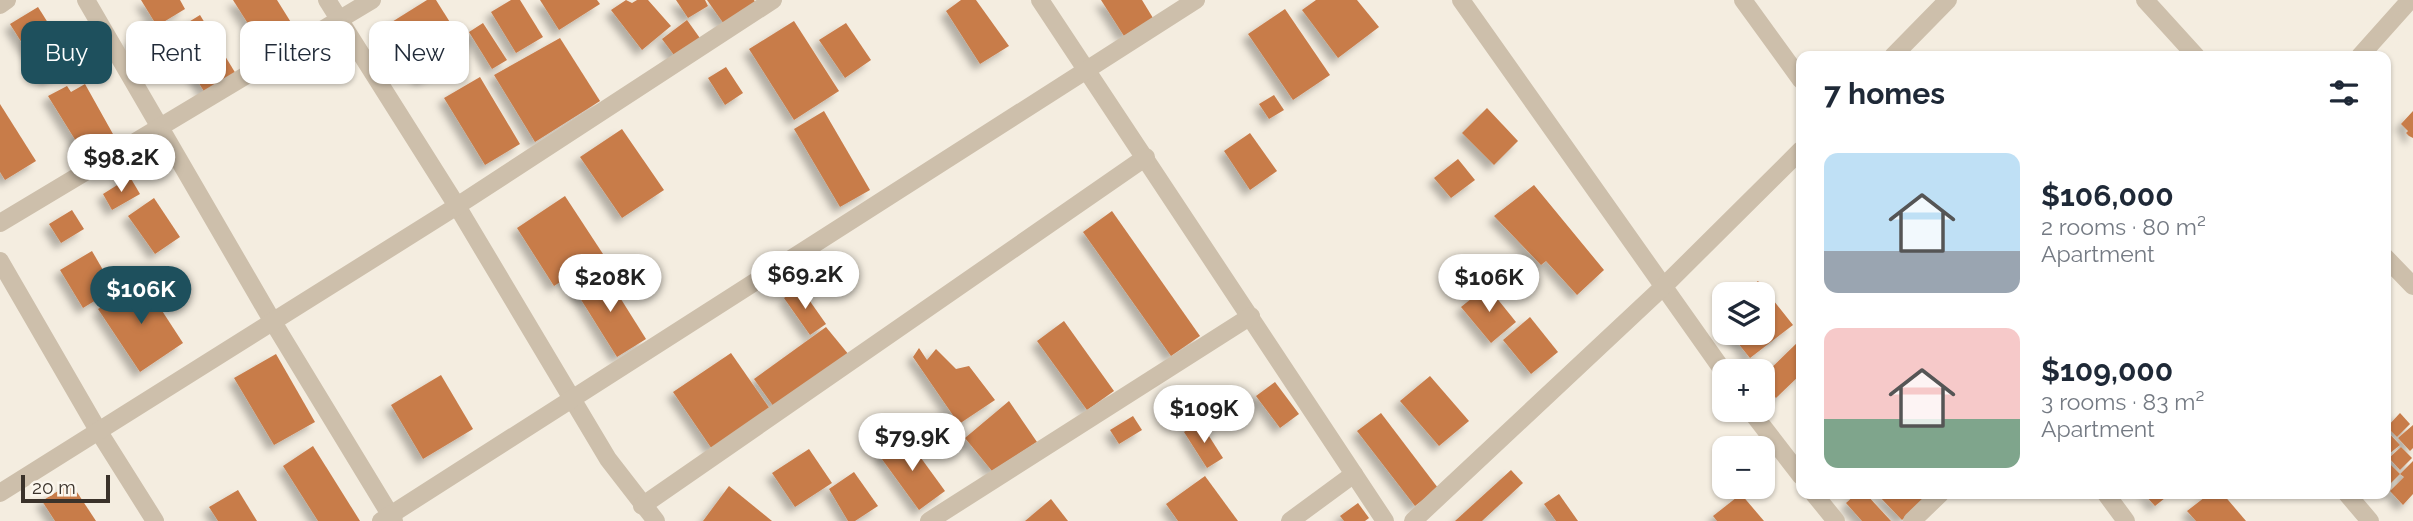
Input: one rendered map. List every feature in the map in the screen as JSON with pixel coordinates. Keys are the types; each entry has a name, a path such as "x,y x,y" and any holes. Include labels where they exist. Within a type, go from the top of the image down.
{"street":[{"path":"0,5 6,0"},
{"path":"86,0 388,519 1196,0"},
{"path":"327,0 457,206 608,458 656,521"},
{"path":"0,223 372,0"},
{"path":"0,494 457,206 772,0"},
{"path":"1040,0 1385,521"},
{"path":"1461,0 1715,359"},
{"path":"1743,0 1796,73"},
{"path":"1898,51 1948,0"},
{"path":"2145,0 2191,51"},
{"path":"2364,51 2410,0"},
{"path":"1413,521 1663,287 1796,155"},
{"path":"642,506 1146,157"},
{"path":"0,261 99,432 155,521"},
{"path":"2391,263 2413,286"},
{"path":"929,521 1251,316"},
{"path":"1759,422 1796,470"},
{"path":"1290,521 1353,474"},
{"path":"1818,499 1836,521"},
{"path":"1912,521 1935,499"},
{"path":"2110,499 2126,521"},
{"path":"2351,499 2370,521"}],"building":[{"path":"141,0 180,0 185,9 165,21 154,21"},
{"path":"233,0 277,0 290,21 246,21"},
{"path":"427,0 436,0 449,21 393,21"},
{"path":"511,0 520,0 543,37 516,53 491,12"},
{"path":"540,0 597,0 600,4 559,30"},
{"path":"626,0 632,3 648,0 671,26 642,50 611,10"},
{"path":"676,0 705,0 708,6 688,18"},
{"path":"707,0 754,0 755,2 724,24"},
{"path":"961,0 976,0 1009,46 980,64 946,11"},
{"path":"1101,0 1142,0 1153,18 1124,36"},
{"path":"1316,0 1357,0 1379,27 1338,58 1302,10"},
{"path":"38,7 47,21 21,21 21,41 10,24"},
{"path":"1285,9 1330,75 1293,100 1248,34"},
{"path":"200,15 204,21 190,21"},
{"path":"687,20 702,41 677,59 662,39"},
{"path":"794,21 839,91 794,120 749,49"},
{"path":"483,23 507,60 492,69 469,32"},
{"path":"846,23 871,60 845,78 819,40"},
{"path":"560,38 600,101 535,142 494,75"},
{"path":"226,58 236,74 226,80"},
{"path":"726,67 743,93 725,105 708,78"},
{"path":"480,77 520,144 485,165 444,98"},
{"path":"85,84 118,143 89,162 48,96 67,86 71,92"},
{"path":"200,84 220,84 205,93"},
{"path":"1274,95 1284,110 1269,119 1259,104"},
{"path":"0,104 36,161 5,180 0,172"},
{"path":"1487,108 1518,141 1494,165 1462,133"},
{"path":"824,111 870,190 840,207 794,129"},
{"path":"2413,111 2413,138 2401,124"},
{"path":"622,129 664,190 622,218 580,157"},
{"path":"1250,133 1277,171 1250,190 1224,151"},
{"path":"1458,159 1475,180 1451,198 1434,178"},
{"path":"130,177 140,194 112,210 103,194"},
{"path":"1534,185 1604,270 1577,295 1546,261 1541,265 1494,216"},
{"path":"565,196 603,254 554,286 517,228"},
{"path":"154,198 180,237 155,254 128,216"},
{"path":"72,210 84,229 61,243 49,224"},
{"path":"1112,211 1200,336 1171,356 1083,232"},
{"path":"92,251 114,289 83,308 60,270"},
{"path":"604,272 646,339 617,357 575,290"},
{"path":"142,280 183,343 140,372 98,309"},
{"path":"1487,286 1516,322 1491,343 1461,307"},
{"path":"800,287 826,324 810,335 784,298"},
{"path":"1775,302 1793,325 1775,339"},
{"path":"1530,317 1558,352 1531,374 1503,340"},
{"path":"1064,321 1114,391 1087,410 1037,341"},
{"path":"826,327 849,355 774,407 754,379"},
{"path":"1796,344 1796,379 1776,398 1775,364"},
{"path":"1740,345 1767,345 1750,358"},
{"path":"919,348 927,360 936,349 956,369 969,366 995,400 959,424 913,357"},
{"path":"731,353 770,409 712,449 673,392"},
{"path":"276,354 315,422 274,445 234,378"},
{"path":"441,375 473,429 423,459 391,405"},
{"path":"1430,376 1469,421 1439,446 1400,401"},
{"path":"1275,382 1299,414 1280,428 1256,396"},
{"path":"1009,401 1037,442 992,471 965,438"},
{"path":"1381,413 1438,488 1415,506 1357,431"},
{"path":"2400,413 2410,424 2397,437 2391,431 2391,423"},
{"path":"1133,416 1142,430 1119,444 1110,430"},
{"path":"1200,422 1223,458 1207,468 1184,432"},
{"path":"2413,425 2413,448 2410,451 2398,438"},
{"path":"2391,435 2400,445 2391,452"},
{"path":"905,436 945,491 919,510 879,455"},
{"path":"313,446 360,521 318,521 283,466"},
{"path":"2401,447 2412,458 2400,470 2391,460 2391,456"},
{"path":"809,449 832,483 795,507 772,473"},
{"path":"2413,461 2413,494 2403,505 2391,492 2404,477 2400,474"},
{"path":"2391,465 2400,474 2391,483"},
{"path":"1511,470 1523,483 1482,521 1455,521"},
{"path":"854,472 878,506 855,521 848,521 829,489"},
{"path":"1205,476 1238,521 1178,521 1166,504"},
{"path":"71,483 96,521 55,521 42,501"},
{"path":"729,486 772,521 703,521"},
{"path":"238,490 257,521 218,521 209,507"},
{"path":"1559,494 1578,521 1556,521 1544,504"},
{"path":"1051,499 1068,521 1025,521"},
{"path":"1735,499 1745,499 1764,521 1717,521 1713,516"},
{"path":"1850,499 1871,499 1891,521 1862,521 1846,503"},
{"path":"1882,499 1924,499 1902,520"},
{"path":"2149,499 2164,499 2155,506"},
{"path":"2203,499 2227,499 2246,521 2196,521 2187,511"},
{"path":"1358,503 1369,518 1365,521 1344,521 1340,516"}]}
